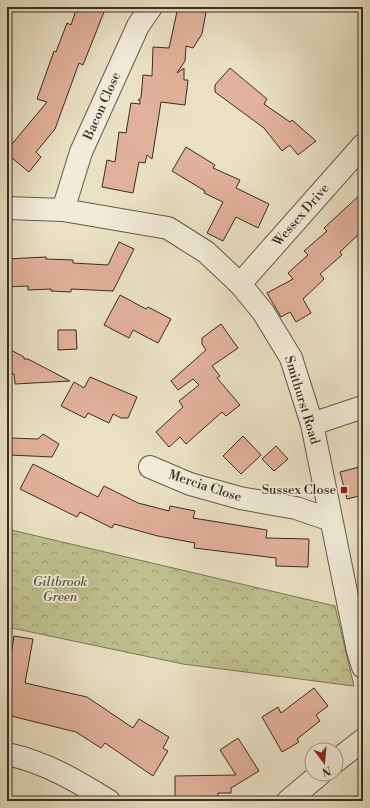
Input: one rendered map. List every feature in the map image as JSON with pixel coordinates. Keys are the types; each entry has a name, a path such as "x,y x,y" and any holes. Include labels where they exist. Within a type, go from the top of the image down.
{"street":[{"name":"Bacon Close","path":"63,210 81,152 138,26 151,7"},
{"name":"Wessex Drive","path":"240,284 363,145"},
{"name":"Smithurst Road","path":"7,208 63,210 168,228 206,252 240,284 263,312 291,358 312,424 330,520 362,661"},
{"path":"312,424 363,407"},
{"name":"Mercia Close","path":"150,467 190,484 233,496 296,508 330,520"},
{"path":"344,755 363,740"},
{"path":"7,754 24,758 68,776 109,801"},
{"path":"288,801 311,782"}],"green space":[{"name":"Giltbrook Green","path":"7,529 335,606 354,686 183,664 7,627"}],"building":[{"path":"77,7 106,7 83,65 79,63 55,129 36,152 41,157 29,172 7,154 7,150 47,102 37,99 54,51 56,52 67,23 71,25"},
{"path":"178,7 207,7 202,34 193,48 186,46 185,61 177,73 184,68 184,80 188,80 185,105 161,102 152,159 147,155 145,163 139,162 133,193 102,187 107,160 115,162 119,132 126,133 131,103 140,104 140,100 138,100 141,98 143,75 152,76 153,47 169,48"},
{"path":"230,68 267,99 264,104 290,122 292,120 316,141 298,155 290,145 282,151 264,128 215,92 215,85"},
{"path":"186,147 215,165 213,168 240,180 236,188 269,204 258,228 236,217 223,241 207,233 223,202 204,193 205,191 172,171"},
{"path":"363,192 363,230 340,252 342,255 320,274 324,279 303,299 311,313 296,322 290,312 281,317 267,293 293,279 288,273 308,255 304,251 327,231 324,228"},
{"path":"119,242 134,249 113,291 71,289 71,292 51,291 51,289 28,290 28,286 7,287 7,259 46,257 46,259 73,260 73,263 108,265"},
{"path":"120,295 146,309 148,307 171,319 158,343 133,330 129,338 104,325"},
{"path":"221,324 238,348 212,366 220,376 217,378 240,405 226,416 222,412 186,444 180,437 169,447 156,432 183,407 179,401 199,385 193,379 178,390 171,381 206,350 202,344 202,338"},
{"path":"58,330 76,330 77,349 58,350"},
{"path":"7,348 24,357 24,359 28,359 70,381 15,384 14,374 7,374"},
{"path":"90,377 137,397 128,418 121,418 113,414 109,423 88,413 85,418 61,406 74,382 84,388"},
{"path":"43,434 59,444 52,457 10,455 11,438 38,439"},
{"path":"243,436 261,455 241,474 223,456"},
{"path":"276,446 288,459 274,471 262,459"},
{"path":"33,464 98,497 104,486 138,503 169,511 170,506 195,511 193,518 267,530 266,538 309,539 308,567 276,566 276,558 194,548 195,543 158,536 114,524 112,528 80,512 77,517 20,489"},
{"path":"363,466 363,495 347,499 340,472"},
{"path":"14,636 33,639 25,683 87,697 133,728 139,719 169,737 163,748 168,751 153,776 105,743 101,748 76,732 7,715 7,681"},
{"path":"314,688 328,706 316,715 320,721 297,739 299,742 282,752 262,717 278,707 281,713"},
{"path":"238,738 259,771 231,788 231,793 218,793 218,801 175,801 175,776 236,775 220,750"}],"place":[{"name":"Sussex Close","path":"344,490"}]}
